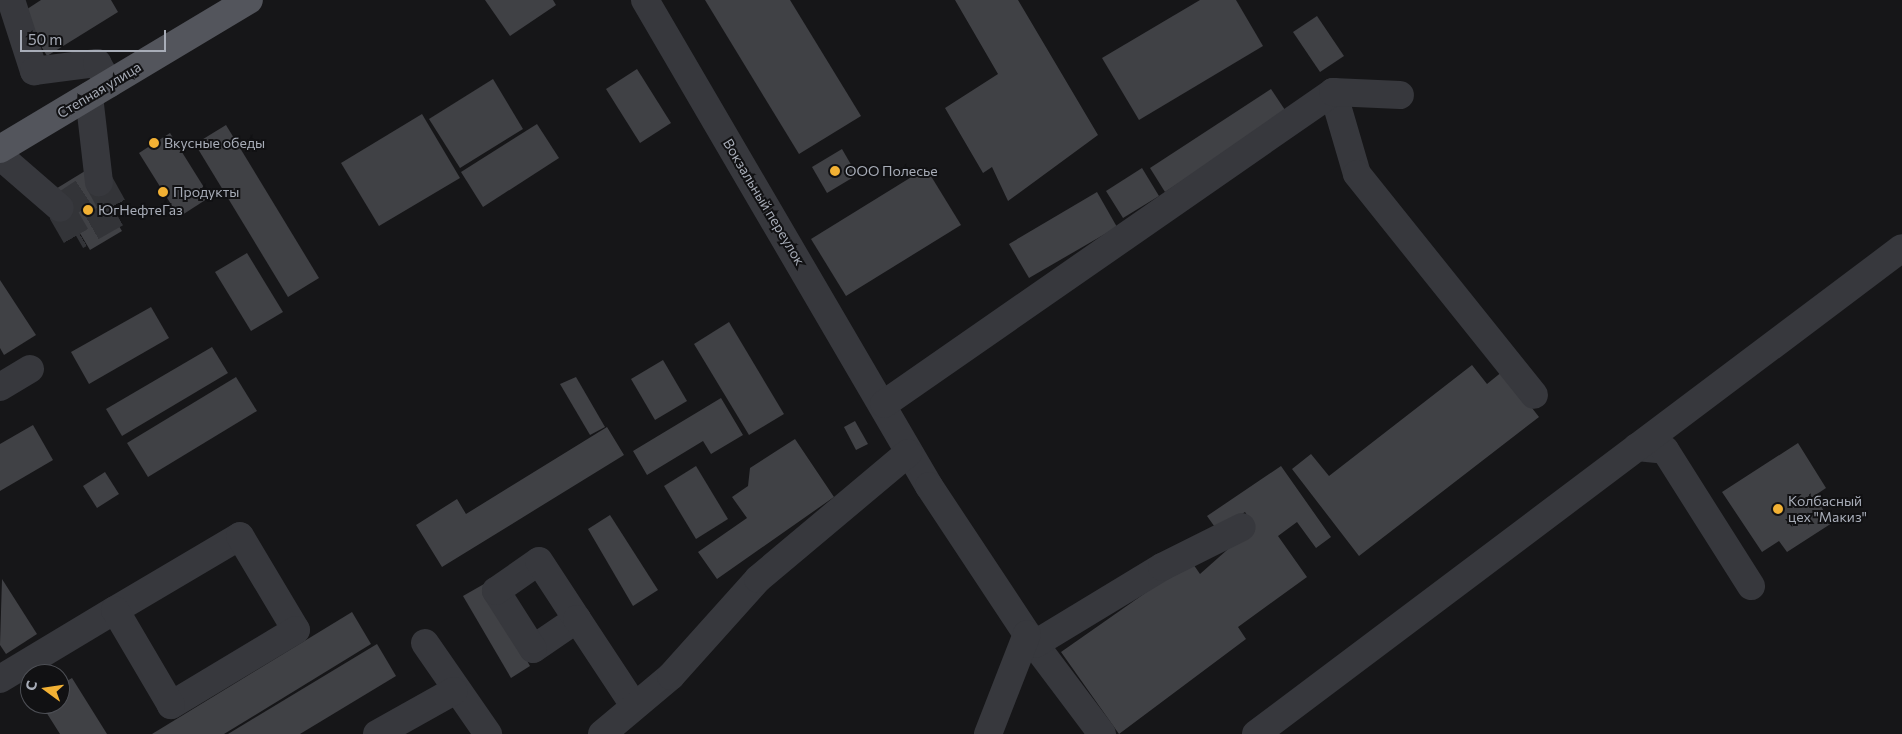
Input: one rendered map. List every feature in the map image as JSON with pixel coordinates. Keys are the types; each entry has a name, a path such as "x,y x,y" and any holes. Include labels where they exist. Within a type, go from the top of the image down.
{"main road":[{"name":"Степная улица","path":"0,150 241,2"}],"street":[{"path":"11,0 34,71 97,63 99,90 99,182"},
{"name":"Вокзальный переулок","path":"644,0 884,404 908,453 1031,639 1102,734"},
{"path":"884,404 1333,92 1400,95"},
{"path":"1333,92 1357,174 1534,395"},
{"path":"0,156 60,208"},
{"path":"1256,734 1902,248"},
{"path":"0,387 30,369"},
{"path":"1637,447 1665,450 1751,586"},
{"path":"602,734 633,704 671,676 758,579 908,453"},
{"path":"988,734 1031,639 1162,567 1242,527"},
{"path":"0,679 115,610 240,536 296,630 171,705 115,610"},
{"path":"577,619 633,704"},
{"path":"425,643 454,691 488,734"},
{"path":"377,734 454,691"}],"building":[{"path":"41,0 111,0 118,12 47,56 21,13"},
{"path":"485,0 553,0 556,5 510,36"},
{"path":"705,0 790,0 861,116 799,154"},
{"path":"955,0 1018,0 1098,135 1008,201 992,167 983,173 945,108 998,74"},
{"path":"1200,0 1236,0 1263,46 1139,120 1102,58"},
{"path":"1317,16 1344,56 1320,72 1293,32"},
{"path":"637,69 671,123 640,143 606,89"},
{"path":"493,79 523,129 460,168 429,119"},
{"path":"1271,89 1287,113 1165,192 1150,168"},
{"path":"422,114 460,178 379,226 341,163"},
{"path":"537,124 559,158 483,207 461,172"},
{"path":"226,125 319,278 288,297 195,144"},
{"path":"170,133 210,197 179,217 139,153"},
{"name":"ООО Полесье","path":"842,149 857,175 827,193 812,167"},
{"path":"926,168 961,225 846,296 811,239"},
{"path":"1142,168 1159,196 1123,218 1106,191"},
{"name":"ЮгНефтеГаз","path":"85,171 122,231 90,250 54,190"},
{"path":"1097,192 1117,227 1029,278 1009,244"},
{"path":"247,253 283,312 251,331 215,272"},
{"path":"0,280 36,335 4,355 0,348"},
{"path":"151,307 169,338 89,384 71,352"},
{"path":"729,322 784,414 749,435 694,344"},
{"path":"212,347 228,373 122,436 106,409"},
{"path":"663,360 687,401 655,420 631,379"},
{"path":"1472,365 1487,384 1503,371 1539,417 1359,556 1292,469 1311,454 1329,476"},
{"path":"236,377 257,411 148,477 127,443"},
{"path":"576,377 605,427 590,435 560,384"},
{"path":"721,398 743,435 711,454 703,441 647,475 633,451"},
{"path":"855,421 868,444 856,450 844,427"},
{"path":"33,425 53,460 0,491 0,444"},
{"path":"607,427 624,455 442,567 416,525 457,499 466,514"},
{"path":"795,439 834,497 717,579 698,552 747,518 732,497 748,486 750,468"},
{"name":"Колбасный цех \"Макиз\"","path":"1798,443 1826,488 1814,496 1832,523 1787,552 1779,541 1762,552 1722,492"},
{"path":"696,466 728,519 696,539 664,486"},
{"path":"1281,466 1331,537 1316,548 1297,522 1278,536 1307,577 1238,627 1246,639 1119,734 1061,652 1191,561 1200,574 1254,526 1245,512 1217,530 1207,516"},
{"path":"105,472 119,494 97,508 83,486"},
{"path":"610,515 658,590 633,606 588,529"},
{"path":"2,579 37,634 6,654 0,645"},
{"path":"484,584 530,666 511,678 463,596"},
{"path":"352,612 371,644 224,734 152,734"},
{"path":"377,644 396,676 300,734 228,734"},
{"path":"72,678 107,734 60,734 47,714 70,714 70,679"}],"tunnel":[{"path":"99,182 116,213 76,236 60,208 99,182"}],"place":[{"name":"Вкусные обеды","path":"154,143"},
{"name":"ООО Полесье","path":"835,171"},
{"name":"Продукты","path":"163,192"},
{"name":"ЮгНефтеГаз","path":"88,210"},
{"name":"Колбасный цех \"Макиз\"","path":"1778,509"}]}
